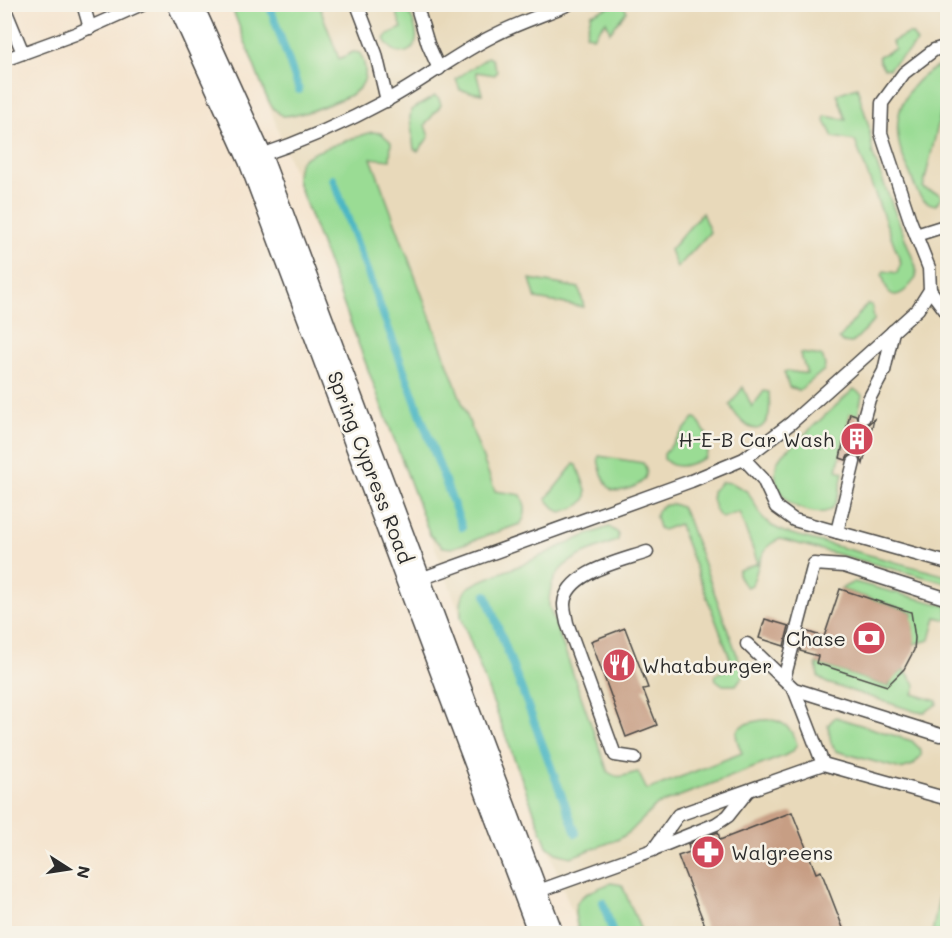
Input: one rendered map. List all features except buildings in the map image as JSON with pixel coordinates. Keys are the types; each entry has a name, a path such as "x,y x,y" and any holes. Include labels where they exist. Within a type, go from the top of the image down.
{"main road":[{"name":"Spring Cypress Road","path":"185,4 255,158 533,893 546,933"}],"lane":[{"path":"83,4 90,28"},
{"path":"4,60 90,28 142,4"},
{"path":"357,4 376,54 387,100"},
{"path":"416,4 428,44 439,69"},
{"path":"255,158 297,143 387,100 494,35 569,4"},
{"path":"4,7 23,53"},
{"path":"948,46 934,50 904,73 882,102 881,133 929,268 930,290 948,314"},
{"path":"916,236 948,225"},
{"path":"414,581 691,481 744,459 791,423 918,309 930,290"},
{"path":"864,417 868,399 884,371 893,331"},
{"path":"744,459 763,479 776,507 794,520 948,563"},
{"path":"837,532 854,462"},
{"path":"635,758 615,755 567,623 564,603 574,582 597,570 647,552"},
{"path":"784,679 814,564 844,566 948,598"},
{"path":"747,644 794,689 823,764"},
{"path":"794,689 940,735"},
{"path":"653,849 678,815 823,764 948,799"},
{"path":"533,893 716,824 728,816 747,791"}],"shaded area":[{"path":"231,5 947,5 947,933 580,933"}],"green space":[{"path":"231,5 319,5 339,59 353,52 360,53 365,74 360,88 346,97 305,113 282,116 272,107 265,94"},
{"path":"394,5 406,5 415,29 414,45 406,52 395,51 384,39 388,34 402,28"},
{"path":"614,5 623,6 627,11 610,32 606,21 593,37 586,34 591,14"},
{"path":"907,34 912,34 917,42 889,69 884,68 879,61 879,56 895,49 892,42"},
{"path":"488,57 492,59 497,71 495,75 476,72 482,94 460,90 456,79"},
{"path":"947,63 947,87 923,188 940,194 941,197 936,205 926,202 917,191 900,147 898,124 900,112 909,91 926,74"},
{"path":"857,87 869,127 873,155 916,267 916,278 901,294 897,295 889,292 882,274 884,271 897,273 901,263 855,141 833,137 824,119 826,116 846,120 837,94"},
{"path":"435,96 441,105 425,125 429,137 418,151 414,149 411,110"},
{"path":"372,132 381,133 391,142 390,160 371,158 495,491 521,495 525,506 525,514 520,524 452,548 443,547 430,535 297,180 299,166 305,157"},
{"path":"702,213 710,232 677,268 670,250"},
{"path":"530,279 579,288 584,307 536,299"},
{"path":"867,304 872,305 874,321 852,343 841,342 839,339"},
{"path":"800,353 822,356 825,365 824,370 799,391 789,387 784,372 807,374"},
{"path":"743,387 752,407 764,391 769,392 769,414 764,425 759,428 753,428 742,422 730,405"},
{"path":"854,389 862,395 858,415 850,414 837,470 843,472 836,501 832,508 822,512 797,507 780,492 775,474 777,462"},
{"path":"694,418 708,437 709,446 705,458 683,466 669,463 664,459 664,454"},
{"path":"599,456 643,463 646,476 636,486 617,491 612,490 602,474"},
{"path":"574,464 577,465 586,490 585,500 561,512 546,499"},
{"path":"722,482 732,483 748,492 762,517 772,526 784,532 947,576 947,583 780,539 773,542 764,552 752,585 747,587 738,574 739,570 758,563 739,512 722,518 715,509 712,491"},
{"path":"673,504 681,507 686,515 744,674 736,685 723,685 716,680 717,674 733,666 679,524 663,530 659,528 657,511 662,506"},
{"path":"609,527 618,533 618,540 581,555 561,569 550,591 549,606 608,772 620,776 638,772 647,790 742,753 737,731 744,725 761,720 780,722 786,726 797,744 793,751 784,756 657,805 630,832 619,839 571,857 556,853 547,846 461,617 461,603 466,590 476,583"},
{"path":"854,582 947,606 947,620 936,617 930,640 914,644 913,627 909,626 913,612 840,589"},
{"path":"816,663 889,687 893,674 898,675 904,669 916,685 913,694 937,701 937,704 925,712 917,712 827,683 818,676"},
{"path":"835,717 912,741 921,750 921,756 913,765 901,769 836,751 831,743 828,725"},
{"path":"947,858 947,933 932,933"},
{"path":"611,883 622,885 642,933 580,933 575,912 579,899"}],"waterway":[{"path":"269,4 299,90"},
{"path":"333,179 462,527"},
{"path":"486,595 576,833"},
{"path":"603,902 613,934"}],"place":[{"name":"H-E-B Car Wash","path":"857,439"},
{"name":"Chase","path":"869,638"},
{"name":"Whataburger","path":"619,665"},
{"name":"Walgreens","path":"708,852"}]}
